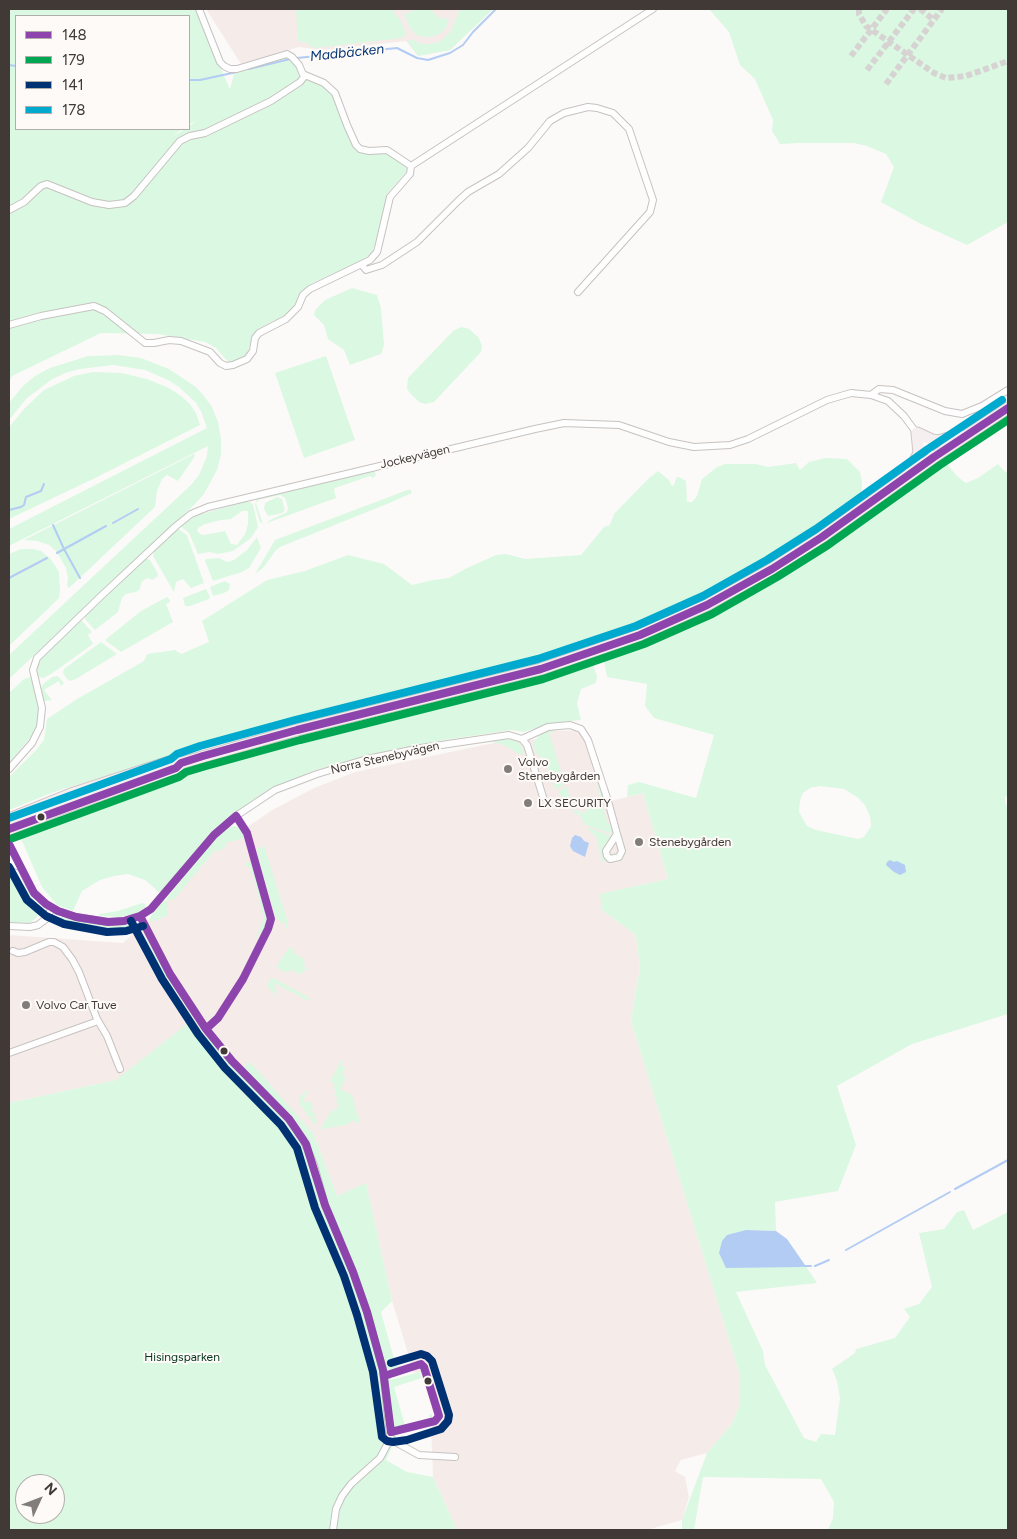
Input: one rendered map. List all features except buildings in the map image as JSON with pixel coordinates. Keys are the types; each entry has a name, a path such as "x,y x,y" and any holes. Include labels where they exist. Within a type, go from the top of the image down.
{"highway":[{"path":"9,819 63,796 172,761 181,763 297,730 541,669 633,638 707,605 772,569 822,537 934,456 1008,408"},
{"path":"917,433 938,441 968,434"},
{"path":"907,476 919,453 917,433"},
{"path":"9,829 176,768 181,763"}],"street":[{"path":"199,9 220,62 224,66 230,69 237,69 287,54 292,57 305,75 324,83 335,93 347,126 356,145 360,149 369,151 387,150 411,166"},
{"path":"9,325 41,316 94,306 105,311 145,343 169,340 181,341 210,352 220,363 226,366 246,359 253,351 255,338 259,333 286,319 298,306 303,295 310,289 362,265 377,252 390,196 410,174 411,166 653,9"},
{"path":"9,210 24,202 41,186 46,184 92,202 109,205 125,203 146,183 180,141 213,129 271,101 300,82 305,75"},
{"path":"362,265 366,270 382,266 417,242 448,209 468,192 499,174 534,141 550,121 564,113 588,107 597,108 613,113 628,129 653,200 650,212 578,292"},
{"path":"871,395 879,389 893,390 945,411 962,414 982,406 1008,390"},
{"name":"Jockeyvägen","path":"9,769 32,743 40,727 42,708 33,670 37,658 178,524 196,512 228,501 557,424 619,425 669,442 694,447 707,448 730,445 748,439 827,400 840,395 861,393 881,398 896,407 934,456"},
{"path":"543,796 527,745 522,739 548,727 573,725 581,729 588,740 617,834"},
{"name":"Norra Stenebyvägen","path":"9,844 20,869 34,893 52,908 68,915 108,922 124,921 140,916 151,909 224,825 276,790 316,774 412,750 509,734 522,739"},
{"path":"9,858 20,869"},
{"path":"9,926 38,925 46,919 52,908"},
{"path":"140,916 170,974 206,1029 239,1070 291,1121 306,1144 325,1205 358,1284 376,1340 384,1376 391,1432 390,1439 380,1458 351,1484 342,1496 336,1509 333,1530"},
{"path":"13,952 27,951 48,942 54,942 63,946 79,972 98,1022 104,1030 120,1069"},
{"path":"9,1053 98,1022"},
{"path":"390,1439 419,1455 455,1456"}],"shaded area":[{"path":"206,9 493,9 450,50 418,56 406,41 323,50 299,47 241,64"},
{"path":"586,730 611,801 643,793 668,879 601,894 602,910 636,935 640,968 631,1021 740,1375 740,1404 732,1424 707,1453 681,1460 675,1471 685,1477 689,1497 682,1520 647,1530 457,1530 433,1477 431,1428 435,1418 421,1372 414,1373 392,1301 366,1184 337,1196 313,1133 193,1109 116,1080 9,1103 9,935 123,943 152,917 213,845 314,788 355,772 498,742 537,739 549,731"}],"green space":[{"path":"9,9 197,9 230,89 234,74 287,57 298,67 303,78 321,84 332,92 352,143 359,152 366,154 387,153 407,168 406,172 387,194 378,235 372,252 364,260 312,283 285,317 258,329 245,357 229,363 216,348 205,342 157,334 101,333 12,376 9,382"},
{"path":"296,9 393,9 406,33 402,38 314,48 305,42 298,41"},
{"path":"420,9 430,9 439,18 449,19 447,26 441,33 431,37 417,35 410,28 404,14"},
{"path":"460,9 493,9 450,50 418,56 407,41 413,40 423,44 431,44 441,41 451,31"},
{"path":"709,9 1008,9 1008,222 967,245 919,223 881,202 894,167 886,154 854,143 780,144 772,131 773,120 755,79 740,65 729,32"},
{"path":"352,288 377,295 381,308 384,345 381,354 350,365 344,350 328,339 324,325 314,315 315,310 325,300"},
{"path":"461,327 469,329 479,338 482,346 481,352 434,402 425,404 419,402 407,388 408,378 453,331"},
{"path":"119,355 141,358 169,369 196,387 204,396 212,407 218,422 221,439 221,454 217,470 204,494 194,505 9,679 9,655 191,485 199,475 207,456 208,446 9,546 9,529 207,428 196,403 179,387 145,370 113,365 80,369 65,373 51,380 27,398 9,420 9,403 23,386 35,376 50,368 88,356"},
{"path":"326,356 355,440 304,458 275,373"},
{"path":"93,372 122,373 147,379 169,388 190,404 196,413 200,425 9,519 10,426 44,390 74,376"},
{"path":"194,454 195,456 178,481 167,475 162,479 157,491 155,507 69,588 67,586 66,568 56,551 49,545 37,541 24,540"},
{"path":"825,458 847,459 860,472 862,481 861,497 842,514 810,535 677,610 651,618 600,642 491,675 488,678 458,685 410,692 173,755 54,792 9,810 9,777 44,740 47,719 77,699 144,661 147,654 175,650 181,654 209,642 202,621 267,580 305,571 348,555 384,564 412,585 449,578 496,555 506,554 525,559 581,555 604,527 610,525 614,514 658,471 669,480 672,486 676,478 679,477 686,481 687,502 692,502 697,496 702,479 717,467 725,464 756,464 768,467 796,463 800,470 809,462"},
{"path":"944,461 966,483 978,478 998,464 1005,472 1008,471 1008,796 1005,797 1006,806 1008,804 1008,1014 912,1044 837,1086 856,1145 838,1191 775,1202 776,1231 746,1230 801,1267 805,1265 817,1283 736,1292 763,1351 765,1365 804,1438 816,1442 821,1434 835,1435 840,1398 837,1381 832,1369 855,1353 856,1349 895,1338 910,1317 904,1309 919,1304 932,1287 919,1233 944,1229 957,1212 964,1210 973,1230 1008,1212 1008,1530 828,1530 833,1518 834,1502 821,1479 703,1477 694,1530 682,1530 682,1520 707,1453 732,1424 740,1404 740,1375 631,1021 640,968 636,935 602,910 600,894 668,879 643,793 627,797 628,785 639,782 696,798 714,735 654,718 645,706 647,684 607,677 603,656 629,648 698,619 788,570 850,529","holes":["820,786 844,789 857,797 865,805 870,817 871,826 864,837 858,839 816,830 807,826 799,812 803,793 810,788"]},
{"path":"374,470 376,475 373,478 370,476 335,488 336,498 267,523 287,512 288,508 285,498 280,495 258,500 256,503 263,524 260,522 255,505 257,498"},
{"path":"410,489 412,493 280,547 264,567 255,574 275,540"},
{"path":"277,497 282,499 285,510 282,513 268,516 264,509 265,503"},
{"path":"250,502 253,504 258,527 251,538 233,551 218,554 209,552 198,554 189,533 180,526 198,515","holes":["242,511 248,511 248,524 245,534 237,545 231,544 225,531 204,535 197,531 198,528 205,524 231,519"]},
{"path":"177,528 187,535 204,583 191,588 183,579 176,582 174,592 153,556 155,549"},
{"path":"257,537 261,548 249,568 213,581 205,561 206,559 219,558 227,562 234,560 247,550"},
{"path":"21,549 41,551 50,558 59,572 60,592 59,598 9,646 9,554"},
{"path":"146,558 150,560 158,576 152,580 145,579 141,583 140,589 126,594 122,598 118,612 95,630 85,619 85,616"},
{"path":"225,581 230,584 229,590 213,596 210,587"},
{"path":"206,589 210,597 209,599 185,606 183,598"},
{"path":"167,597 170,602 166,604 173,622 121,652 105,640 141,611"},
{"path":"80,619 92,632 88,635 93,644 44,678 37,677 35,666 38,660"},
{"path":"101,642 117,654 76,679 70,681 66,678 63,673 64,669"},
{"path":"592,661 597,676 596,683 581,689 577,703 581,720 552,723 523,732 512,730 444,740 315,770 253,800 226,820 212,833 160,893 145,880 128,874 100,880 82,891 73,911 57,905 42,887 19,834 266,747 554,674"},
{"path":"58,676 64,683 61,686 59,681 44,690 52,700 44,701 42,699 42,685 52,677"},
{"path":"30,677 34,683 39,715 37,727 32,736 9,763 9,693 24,679"},
{"path":"555,729 555,731 549,733 564,781 563,785 557,789 554,786 545,761 535,752 533,743 542,732"},
{"path":"502,739 516,741 521,745 524,753 521,755 502,744 491,741"},
{"path":"594,768 606,804 602,805 608,824 612,823 613,834 586,825 581,819 580,811 585,813 600,796"},
{"path":"566,786 575,811 579,810 578,817 558,792"},
{"path":"235,826 240,828 245,838 225,843 226,847 218,851 215,850 175,898 170,901 166,899 217,836 229,827"},
{"path":"587,827 612,836 604,848 605,862 602,861 597,839"},
{"path":"264,846 286,916 288,925 286,929 286,924 276,919 257,853 258,848"},
{"path":"248,862 253,864 268,916 266,926 255,939 264,919 253,875 250,873 252,869 244,865"},
{"path":"9,864 39,909 37,917 30,923 9,922"},
{"path":"164,900 168,903 167,916 150,922 151,915"},
{"path":"142,903 146,907 131,915 120,917 100,916 99,914 118,911"},
{"path":"62,917 109,925 129,924 137,927 128,930 111,931 53,922 57,918"},
{"path":"138,930 147,940 177,994 204,1034 202,1034 181,1006 149,949 137,936 135,932"},
{"path":"292,947 294,953 305,960 305,968 308,968 302,973 298,974 293,970 284,972 276,967 288,949"},
{"path":"273,978 308,997 310,1000 274,983 277,997 267,986 270,979"},
{"name":"Hisingsparken","path":"187,1024 233,1076 235,1074 205,1039 207,1036 238,1072 250,1062 313,1133 337,1196 366,1183 392,1301 381,1312 396,1366 400,1366 399,1369 392,1371 391,1380 420,1372 422,1378 394,1387 405,1425 430,1418 429,1415 432,1414 432,1416 429,1420 397,1429 396,1438 386,1460 407,1472 433,1477 457,1530 9,1530 9,1103 116,1080"},
{"path":"342,1059 343,1063 341,1064 345,1069 342,1075 346,1077 340,1089 352,1095 360,1120 359,1123 356,1123 354,1120 346,1125 321,1129 315,1125 321,1128 333,1109 336,1110 339,1104 336,1102 338,1097 334,1095 336,1091 333,1088 335,1084 330,1081"},
{"path":"309,1089 302,1103 310,1101 313,1108 311,1112 316,1114 313,1118 318,1120 315,1125 299,1102 299,1097"}],"water":[{"path":"575,835 589,843 585,857 573,851 570,846"},
{"path":"890,860 905,865 906,872 900,875 894,872 886,865"},
{"path":"746,1230 776,1231 787,1239 805,1265 801,1267 726,1268 719,1253 722,1241 727,1235"}],"waterway":[{"name":"Madbäcken","path":"297,58 397,48 417,58 428,60 450,53 463,45 496,9"},
{"name":"Madbäcken","path":"249,69 290,59"},
{"name":"Madbäcken","path":"9,65 15,66"},
{"name":"Madbäcken","path":"190,80 200,80 237,72"},
{"path":"9,510 24,505 26,497 41,491 44,484"},
{"path":"113,523 138,509"},
{"path":"53,525 80,578"},
{"path":"57,553 106,526"},
{"path":"9,578 47,558"},
{"path":"955,1189 1008,1160"},
{"path":"846,1250 950,1192"},
{"path":"815,1266 829,1260"},
{"path":"803,1266 811,1266"}],"tunnel":[{"path":"859,9 859,14 866,26 934,73 946,78 966,76 1008,61"},
{"path":"851,56 887,9"},
{"path":"867,70 914,9"},
{"path":"920,9 934,20"},
{"path":"886,84 942,9"}],"transit line":[{"name":"178","path":"9,818 171,759 177,754 200,746 538,659 636,626 703,596 767,560 816,529 928,449 1002,400"},
{"name":"148","path":"9,829 176,768 181,763 203,756 297,730 541,669 640,635 707,605 772,569 822,537 934,457 1008,408"},
{"name":"179","path":"13,838 179,777 186,772 300,740 543,679 644,644 712,614 777,577 828,545 940,465 1008,420"},
{"name":"148","path":"9,844 34,893 46,904 58,911 76,917 108,922 124,921 140,916 151,909 214,835 236,816"},
{"name":"148","path":"206,1029 218,1018 243,979 268,929 271,919 247,833 236,816"},
{"name":"141","path":"9,867 27,900 46,916 64,924 107,932 126,931 143,926"},
{"name":"148","path":"140,916 170,974 206,1029 232,1061 289,1119 306,1144 325,1205 353,1272 367,1312 383,1370 391,1432"},
{"name":"141","path":"131,921 162,979 198,1034 225,1068 281,1125 297,1148 315,1208 344,1276 357,1315 373,1372 382,1437 387,1441 393,1442 407,1440 441,1429 448,1421 449,1415 432,1361 427,1356 421,1354 391,1363"},
{"name":"148","path":"384,1376 421,1364 424,1367 439,1416 435,1421 391,1432"}],"place":[{"name":"Volvo Stenebygården","path":"508,769"},
{"name":"LX SECURITY","path":"528,803"},
{"name":"Stenebygården","path":"639,842"},
{"name":"Volvo Car Tuve","path":"26,1005"}]}
